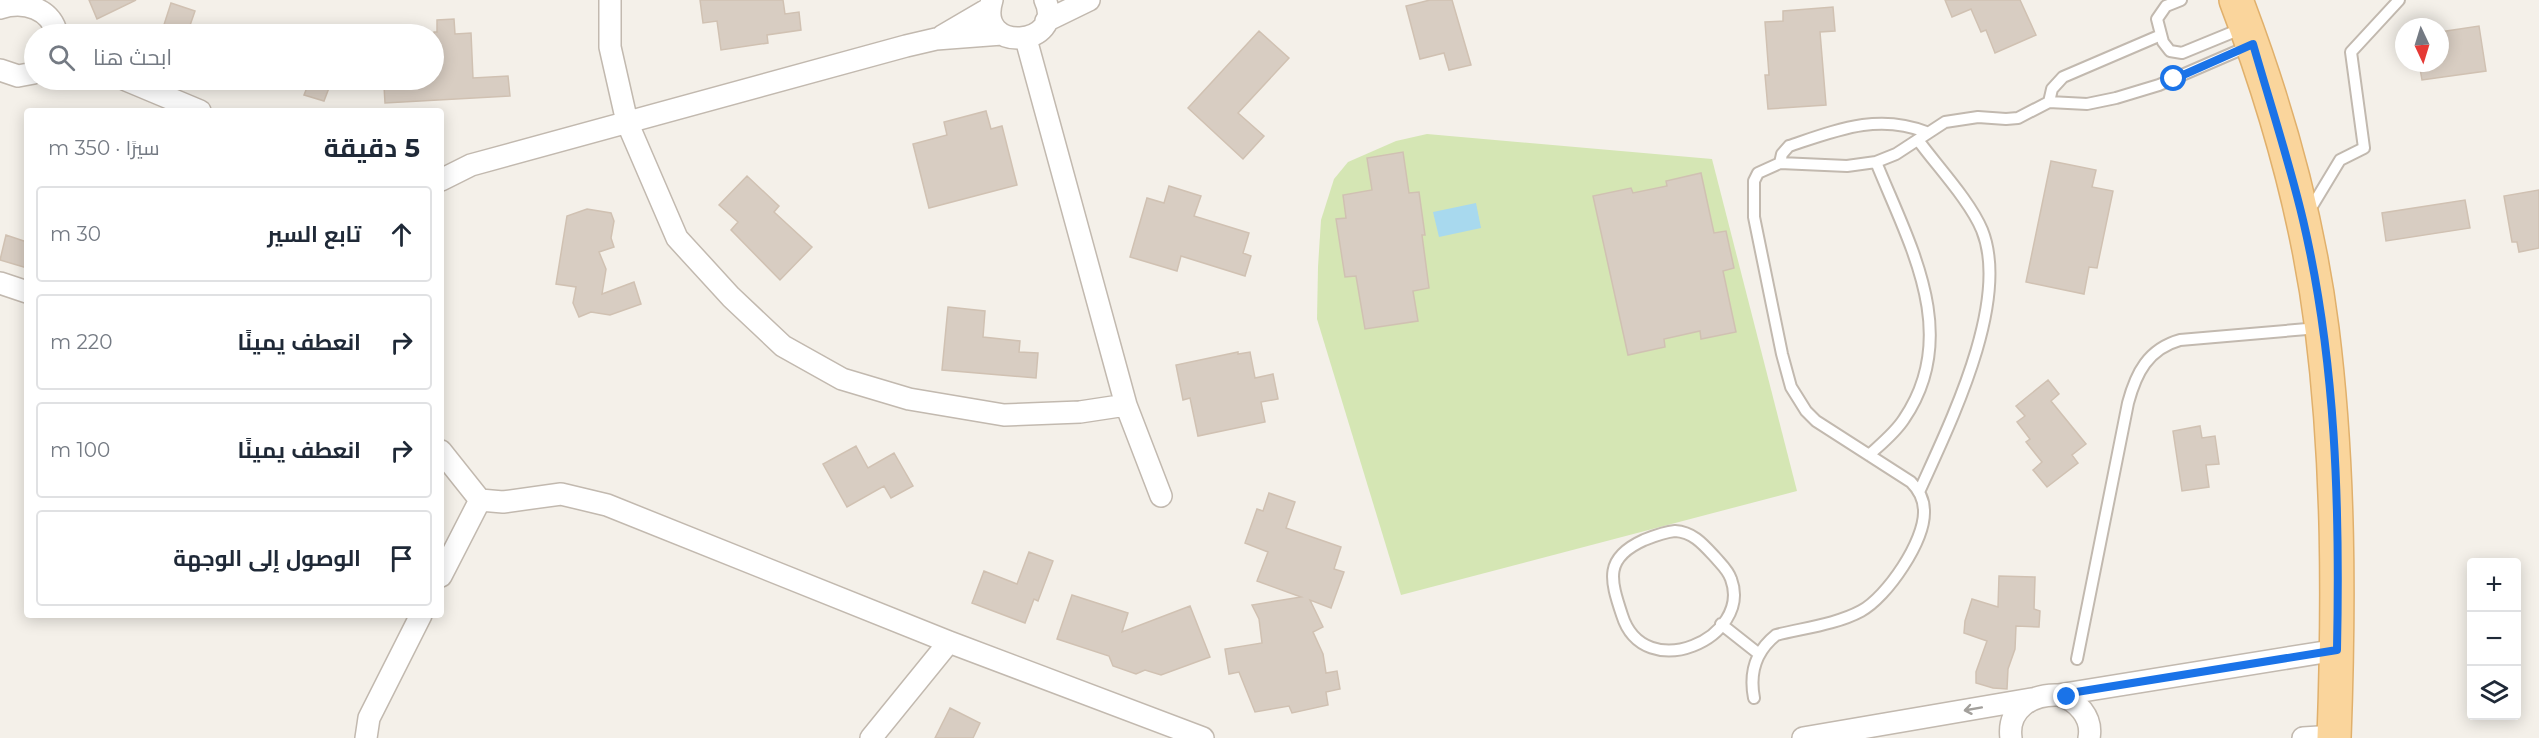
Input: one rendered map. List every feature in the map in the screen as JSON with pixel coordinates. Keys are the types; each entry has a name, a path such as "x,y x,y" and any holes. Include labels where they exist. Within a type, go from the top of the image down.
{"main road":[{"path":"2245,24 2303,221 2322,327 2332,418 2338,579 2335,737"}],"street":[{"path":"610,0 610,47 627,122 676,237 731,297 783,346 842,379 909,399 1004,415 1080,412 1126,405"},
{"path":"936,39 991,4 992,23 1002,34 1013,39 1026,39 1039,33 1046,10 1089,0"},
{"path":"0,8 15,2 27,1 47,13 54,24"},
{"path":"444,178 471,165 936,39 1002,34"},
{"path":"1026,39 1126,405 1161,496"},
{"path":"2,76 24,75"},
{"path":"150,90 193,108"},
{"path":"444,165 471,165"},
{"path":"0,283 24,291"},
{"path":"444,455 480,500 503,502 561,494 607,505 949,642 1203,738"},
{"path":"444,570 480,500"},
{"path":"366,738 369,718 419,618"},
{"path":"871,738 949,642"},
{"path":"2058,695 2337,650"},
{"path":"1803,738 2031,699 2044,694 2067,697 2079,705 2087,717 2091,730 2089,738"},
{"path":"2011,738 2013,718 2031,699"},
{"path":"2303,738 2335,737"}],"lane":[{"path":"2181,0 2166,6 2159,14 2157,23 2166,47 2170,51 2182,53 2245,24"},
{"path":"2303,221 2340,160 2364,148 2351,52 2399,0"},
{"path":"1754,698 1752,676 1759,654 1776,635 1860,612 1882,595 1912,549 1923,522 1924,512 1919,492 1911,482 1816,422 1798,399 1787,374 1754,217 1755,177 1765,168 1780,163 1847,166 1876,162 1896,154 1945,122 1962,119 2018,118 2049,102 2087,104 2144,91 2245,24"},
{"path":"2049,102 2052,89 2063,77 2161,35"},
{"path":"1780,163 1782,154 1789,146 1866,123 1895,123 1922,136 1976,217 1986,244 1990,281 1976,352 1947,430 1919,492"},
{"path":"1869,455 1899,426 1911,406 1924,374 1931,332 1923,281 1876,162"},
{"path":"2077,659 2128,403 2133,383 2142,365 2152,354 2169,343 2180,340 2322,327"},
{"path":"1675,531 1691,534 1728,572 1731,580 1732,606 1720,624 1708,638 1683,650 1657,649 1642,642 1624,623 1615,593 1614,575 1620,556 1625,549 1661,534 1675,531"},
{"path":"1720,624 1759,654"}],"green space":[{"path":"1427,134 1712,159 1797,491 1401,595 1317,319 1318,267 1321,220 1334,179 1348,162 1396,141"}],"water":[{"path":"1476,203 1481,228 1439,237 1433,212"}],"building":[{"path":"89,0 136,0 97,19"},
{"path":"700,0 783,0 785,14 799,12 801,30 767,35 768,43 721,50 717,21 703,23"},
{"path":"1430,0 1452,0 1471,65 1449,70 1444,53 1420,59 1406,6"},
{"path":"1945,0 2020,0 2036,35 1995,53 1986,30 1981,32 1971,9 1952,17"},
{"path":"171,3 195,11 190,24 164,24"},
{"path":"1833,7 1835,31 1820,32 1826,105 1768,109 1765,75 1769,75 1765,22 1783,21 1783,11"},
{"path":"454,19 455,34 471,33 473,78 508,76 510,96 385,103 384,90 444,90 444,24 437,24 437,20"},
{"path":"2479,26 2486,71 2422,80 2421,72 2449,72 2449,31"},
{"path":"1259,31 1289,58 1238,113 1264,136 1243,159 1188,108"},
{"path":"306,90 328,90 324,101 304,95"},
{"path":"986,111 991,129 1002,126 1017,185 929,208 913,144 947,135 944,122"},
{"path":"1403,152 1409,193 1419,192 1429,288 1413,291 1418,321 1365,329 1356,276 1345,277 1336,219 1346,218 1343,195 1372,190 1367,158"},
{"path":"2051,161 2096,170 2092,187 2113,191 2097,268 2089,267 2084,294 2026,282"},
{"path":"1701,173 1714,233 1726,231 1734,268 1723,271 1736,332 1701,339 1700,331 1664,339 1665,347 1628,355 1593,196 1631,188 1633,193 1667,186 1666,181"},
{"path":"747,176 779,206 774,212 812,247 780,280 731,230 738,222 719,205"},
{"path":"1169,186 1201,196 1194,216 1249,233 1243,253 1251,256 1245,276 1181,256 1177,271 1130,257 1147,198 1164,203"},
{"path":"2539,190 2539,248 2519,252 2517,242 2512,242 2504,196"},
{"path":"2465,200 2470,228 2386,241 2382,213"},
{"path":"587,209 611,213 614,221 611,238 614,247 599,252 606,269 602,294 634,282 641,304 610,315 591,312 579,317 573,303 576,287 556,284 567,216"},
{"path":"6,235 24,241 24,267 0,260"},
{"path":"948,307 985,311 983,337 1020,341 1019,352 1038,353 1036,378 942,370"},
{"path":"1238,352 1238,354 1250,352 1255,378 1273,374 1278,399 1261,402 1265,422 1198,436 1190,398 1183,400 1176,365"},
{"path":"2048,380 2059,394 2051,401 2086,444 2072,455 2078,463 2047,487 2033,470 2042,462 2026,442 2030,439 2017,422 2025,416 2016,406"},
{"path":"2200,426 2202,438 2215,436 2219,464 2206,465 2209,487 2182,491 2173,431"},
{"path":"856,446 868,468 894,453 913,486 891,498 884,486 847,507 823,464"},
{"path":"1269,493 1295,502 1286,528 1341,547 1334,569 1344,572 1331,608 1310,600 1323,627 1313,632 1323,654 1326,673 1337,671 1340,689 1326,692 1328,705 1292,713 1289,706 1255,712 1239,672 1229,674 1225,649 1262,643 1259,619 1252,605 1301,597 1257,581 1268,552 1245,543 1257,509 1263,511"},
{"path":"1029,552 1053,561 1038,601 1034,599 1025,623 972,603 984,571 1017,584"},
{"path":"1999,576 2035,577 2034,609 2040,611 2039,627 2016,626 2015,649 2008,669 2007,689 1976,683 1976,672 1987,641 1964,633 1972,599 1998,607"},
{"path":"1072,595 1128,613 1122,632 1190,606 1210,657 1161,675 1145,670 1136,674 1113,666 1109,656 1057,639"},
{"path":"950,708 980,723 973,738 935,738"}],"route":[{"path":"2067,697 2058,695 2337,650 2338,579 2332,418 2322,327 2303,221 2253,44 2174,79"}]}
